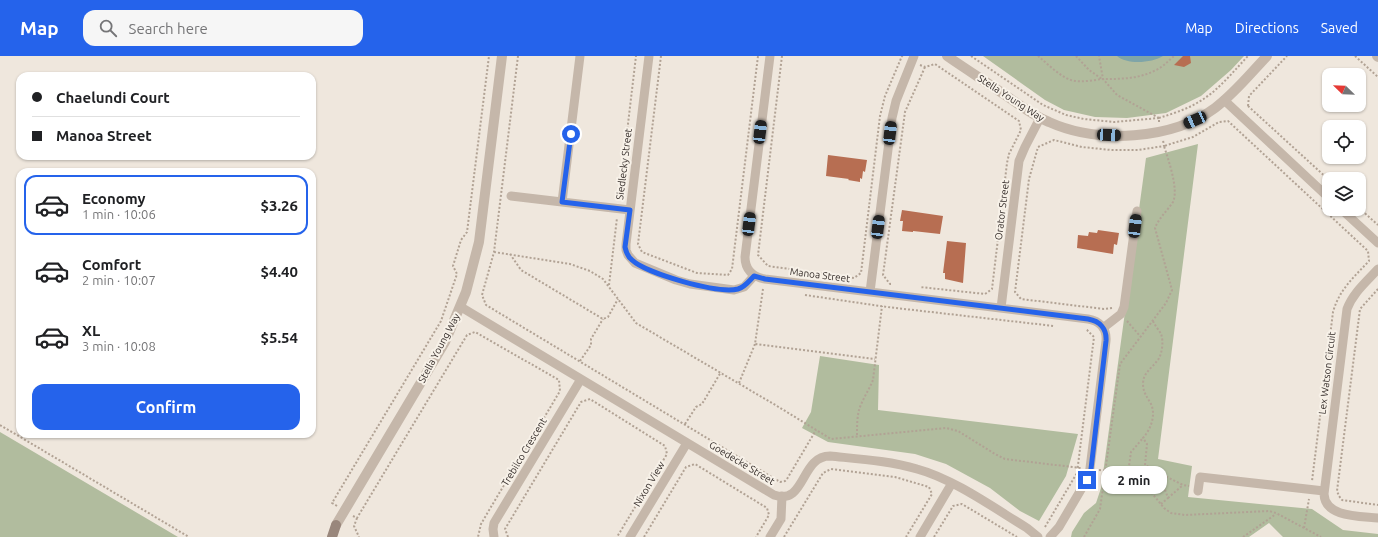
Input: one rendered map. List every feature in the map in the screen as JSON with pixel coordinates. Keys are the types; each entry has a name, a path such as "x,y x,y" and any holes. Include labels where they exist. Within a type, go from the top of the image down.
{"main road":[{"path":"332,537 336,525"}],"street":[{"name":"Stella Young Way","path":"336,525 445,342 461,307 471,276 479,242 502,56"},
{"path":"562,202 580,56"},
{"name":"Siedlecky Street","path":"649,56 626,250 630,258 638,265 683,282 731,290 744,287 754,276"},
{"path":"754,276 746,266 745,257 770,56"},
{"name":"Stella Young Way","path":"947,56 1040,118 1067,129 1087,133 1134,135 1161,132 1184,125 1206,114 1224,100 1267,56"},
{"path":"870,292 892,118 896,101 913,59"},
{"path":"1224,100 1322,191"},
{"name":"Orator Street","path":"1001,308 1020,161 1025,146 1040,118"},
{"path":"511,196 630,210"},
{"path":"1050,537 1057,531 1089,476 1091,469 1106,341 1106,334 1103,328 1121,314 1125,303 1137,211"},
{"path":"1348,216 1378,244"},
{"name":"Lex Watson Circuit","path":"1324,491 1347,309 1352,298 1378,269"},
{"name":"Manoa Street","path":"754,276 765,279 1088,319 1097,322 1103,328"},
{"name":"Goedecke Street","path":"461,307 771,493 782,496 788,495 794,491 812,463 817,459 827,456 905,466 929,473 952,483 1027,528 1040,534"},
{"name":"Trebilco Crescent","path":"494,537 494,523 581,379"},
{"name":"Nixon View","path":"630,537 686,443"},
{"path":"1198,489 1200,477 1324,491 1326,502 1335,511 1378,518"},
{"path":"920,537 952,483"},
{"path":"770,537 781,519 782,496"}],"path":[{"path":"356,518 332,503 441,321 457,274 453,266 461,240 467,232 488,56"},
{"path":"518,56 494,252 482,295 486,305 685,424 776,481 783,483 788,479 816,430"},
{"path":"608,286 636,56"},
{"path":"661,56 638,244 642,252 697,273 728,275 732,269 758,56"},
{"path":"782,56 758,255 768,266 854,278 861,273 880,116 885,96 902,56 913,59 925,67"},
{"path":"971,56 1043,105 1066,115 1084,119 1114,122 1159,118 1187,108 1208,96 1248,56"},
{"path":"1038,56 1063,76 1072,80 1081,81 1103,79 1122,80 1141,76 1157,70 1174,56"},
{"path":"1076,56 1089,70 1103,79 1116,95 1159,118"},
{"path":"1099,56 1103,79"},
{"path":"1287,56 1249,96 1248,106 1322,174"},
{"path":"1355,56 1378,77"},
{"path":"898,285 890,284 883,275 905,112 910,97 925,67 935,64 1019,121 1021,130 1012,148 1007,163 992,289 985,294 914,286"},
{"path":"1084,537 1100,509 1120,364 1166,304 1172,290 1155,228 1157,222 1172,203 1175,192 1159,118"},
{"path":"1140,336 1115,307 1104,309 1021,299 1015,292 1029,179 1038,147 1054,140 1082,147 1111,150 1138,150 1164,146 1193,137 1219,122 1228,121 1368,252 1369,261 1343,289 1338,296 1334,308 1311,490 1304,528"},
{"path":"1366,214 1378,225"},
{"path":"494,252 570,264 590,270 603,279 636,323 721,372 831,439 857,435 946,428 958,431 995,454 1006,459 1128,473 1144,483 1167,511 1185,514 1263,510 1276,514 1321,537"},
{"path":"510,254 521,270 603,319"},
{"path":"739,383 755,344 765,279"},
{"path":"1378,289 1360,309 1337,491 1342,500 1378,505"},
{"path":"803,295 882,306 1056,326"},
{"path":"580,361 591,345 591,339 603,319 608,317 618,299"},
{"path":"857,435 857,418 859,408 869,391 873,380 882,306"},
{"path":"1128,473 1131,452 1150,428 1153,414 1151,404 1144,392 1143,382 1146,373 1160,358 1162,336 1153,321"},
{"path":"1040,534 1077,473 1094,337 1087,330 1079,329"},
{"path":"359,537 354,526 356,518 467,335 475,332 559,380 560,391 481,524 478,537"},
{"path":"755,344 875,359"},
{"path":"685,424 696,407 702,404 721,372"},
{"path":"508,537 505,529 581,402 590,400 665,446 667,454 617,537"},
{"path":"0,425 16,434"},
{"path":"22,438 189,537"},
{"path":"1143,438 1147,444 1145,465 1159,474 1183,485 1198,489"},
{"path":"644,537 686,467 695,464 768,508 769,515 756,537"},
{"path":"784,537 823,473 831,469 895,477 929,486 932,494 906,537"},
{"path":"1159,474 1168,498"},
{"path":"1160,504 1183,485"},
{"path":"934,537 953,506 962,504 1017,537"},
{"path":"1243,537 1276,514"}],"green space":[{"path":"983,56 1244,56 1231,70 1201,96 1166,113 1127,118 1095,117 1064,110 1045,100"},
{"path":"1198,144 1158,459 1192,466 1188,497 1312,509 1343,530 1378,534 1378,537 1283,537 1269,523 1249,537 1071,537 1072,532 1084,513 1096,503 1101,488 1146,158"},
{"path":"820,356 879,365 878,410 1078,434 1066,476 1039,521 1020,511 990,488 946,464 915,454 828,442 802,428 811,412"},
{"path":"0,432 178,537 0,537"}],"water":[{"path":"1117,56 1163,56 1153,60 1133,62 1121,59"}],"building":[{"path":"1183,56 1190,56 1191,63 1184,67 1174,65"},
{"path":"828,155 867,160 865,172 863,171 860,182 826,176"},
{"path":"902,210 943,216 940,234 902,231 903,221 900,221"},
{"path":"1098,230 1119,233 1117,245 1114,244 1113,254 1077,248 1078,235 1088,236 1089,232 1097,233"},
{"path":"947,241 966,243 963,283 945,279 945,273 943,273"}],"route":[{"path":"571,134 562,202 630,210 625,247 628,256 638,265 683,282 734,290 744,287 754,276 765,279 1095,320 1105,331 1106,341 1091,469 1087,480"}]}
